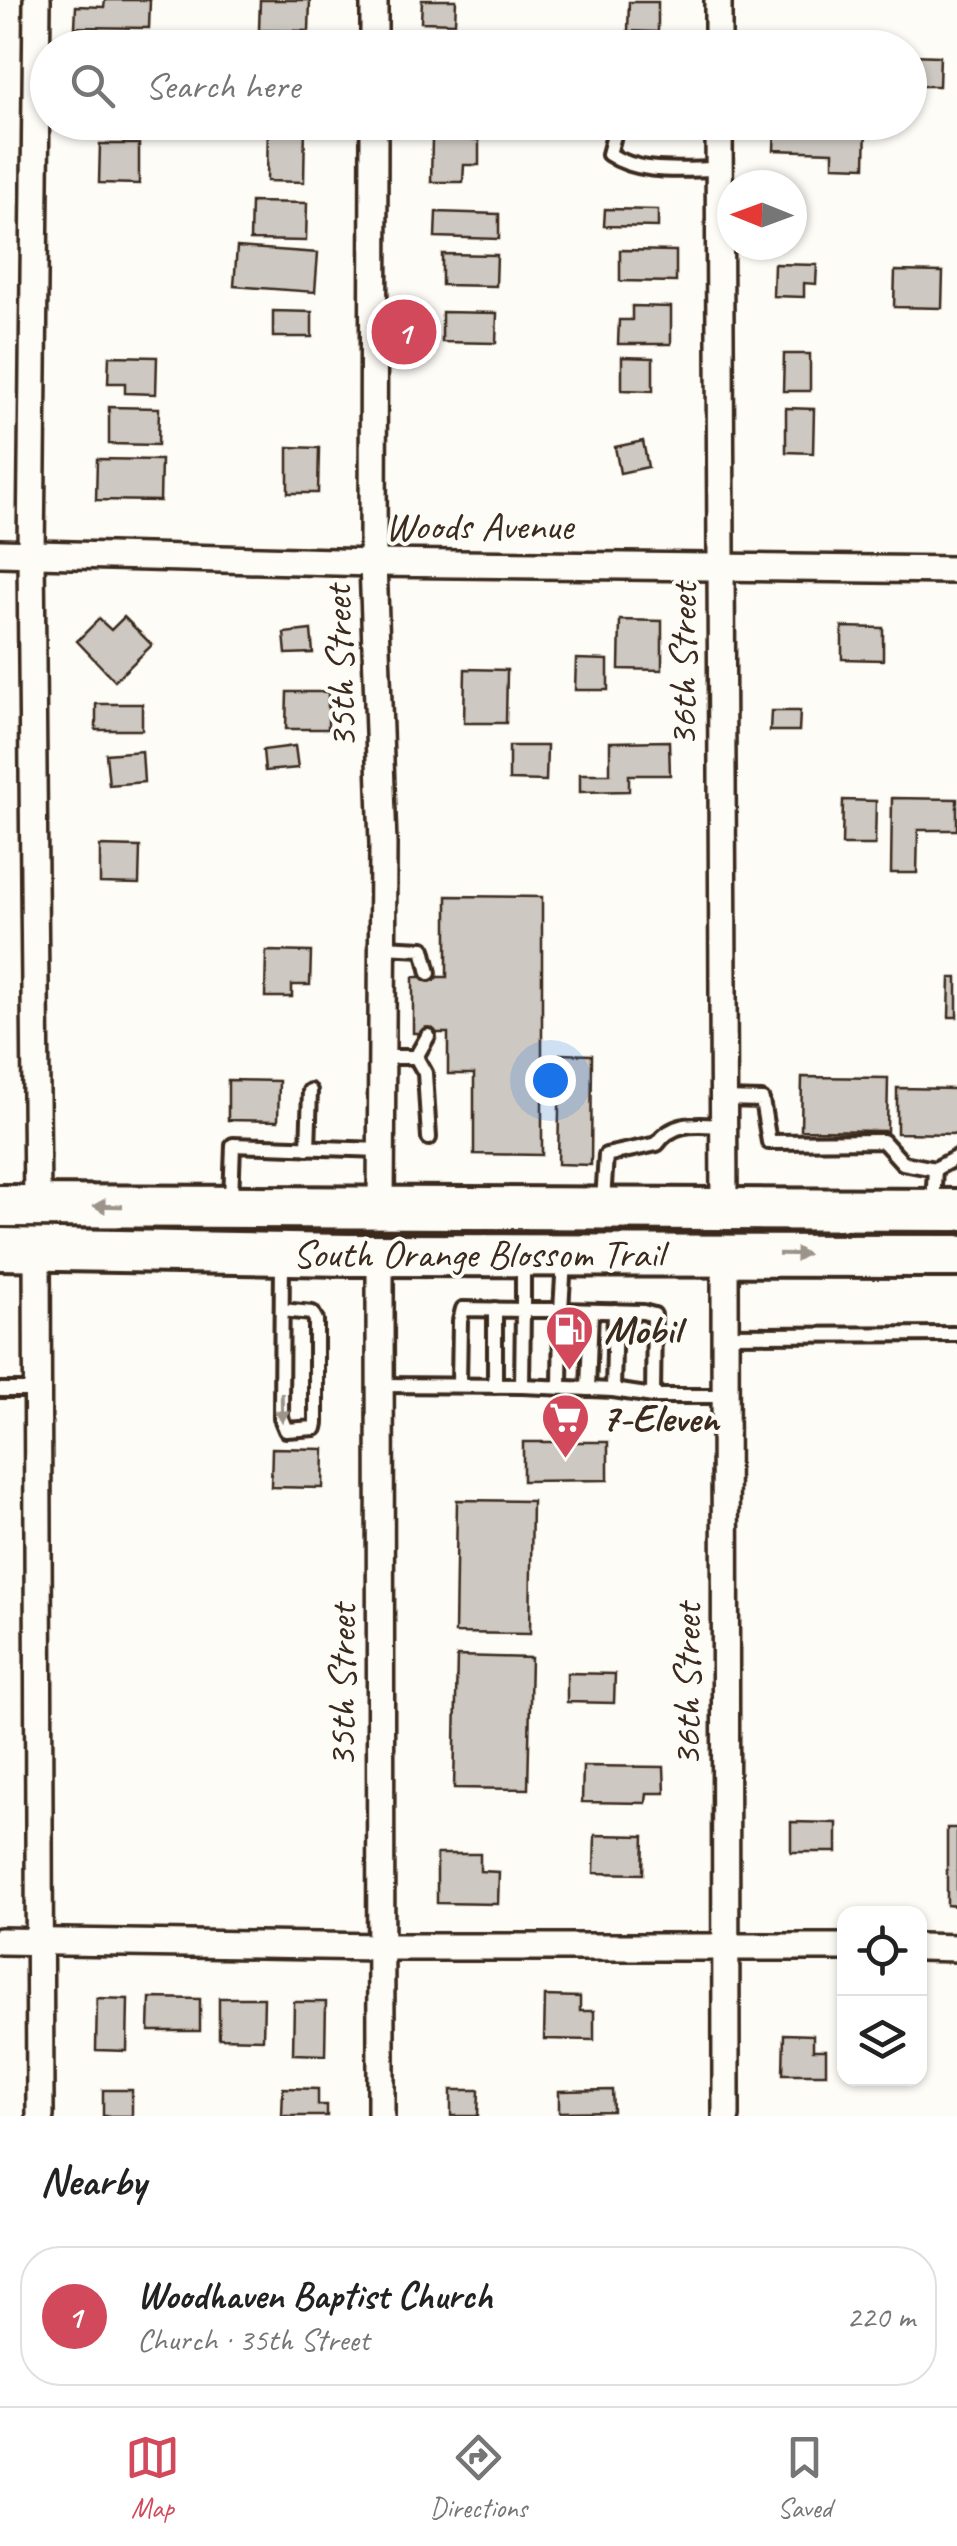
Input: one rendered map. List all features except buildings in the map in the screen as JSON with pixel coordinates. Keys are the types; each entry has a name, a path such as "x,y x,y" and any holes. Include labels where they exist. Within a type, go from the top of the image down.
{"main road":[{"name":"South Orange Blossom Trail","path":"18,1206 945,1210"},
{"path":"380,1256 414,1240 450,1232 604,1228 662,1208"},
{"path":"18,1249 113,1235 322,1234 381,1209"},
{"name":"South Orange Blossom Trail","path":"18,1249 380,1256 957,1256"}],"street":[{"path":"36,0 36,30"},
{"path":"374,0 374,30"},
{"path":"718,0 718,30"},
{"path":"18,1206 32,553 35,140"},
{"name":"35th Street","path":"374,140 374,563 383,844 381,1209"},
{"name":"36th Street","path":"718,140 724,1208"},
{"name":"Woods Avenue","path":"0,552 374,563 957,570"},
{"path":"18,1249 38,1390 40,2116"},
{"name":"36th Street","path":"725,1254 726,2116"},
{"name":"35th Street","path":"380,1256 381,2116"},
{"path":"0,1940 379,1947 837,1947"},
{"path":"927,1948 957,1948"}],"lane":[{"path":"612,140 608,154 624,164 659,169 719,168"},
{"path":"382,947 423,949 429,973"},
{"path":"416,1057 428,1036"},
{"path":"382,1056 416,1057"},
{"path":"416,1057 425,1073 429,1138"},
{"path":"308,1148 310,1091"},
{"path":"724,1099 762,1100 769,1142 883,1142 903,1163 934,1169 957,1157"},
{"path":"604,1209 606,1155 658,1144 666,1131 678,1126 724,1126"},
{"path":"230,1208 233,1146 381,1150"},
{"path":"934,1169 945,1210"},
{"path":"282,1254 282,1310 282,1426 286,1430 308,1431 316,1424 316,1320 312,1312 282,1310"},
{"path":"560,1387 564,1254"},
{"path":"522,1255 522,1386"},
{"path":"459,1385 463,1309 615,1311 654,1315 654,1396"},
{"path":"495,1386 496,1309"},
{"path":"588,1388 591,1311"},
{"path":"614,1390 615,1311"},
{"path":"724,1335 957,1334"},
{"path":"380,1384 560,1387 654,1396 724,1396"},
{"path":"0,1390 38,1390"}],"place":[{"name":"Woodhaven Baptist Church","path":"404,332"},
{"name":"Mobil","path":"569,1372"},
{"name":"7-Eleven","path":"566,1460"}]}
